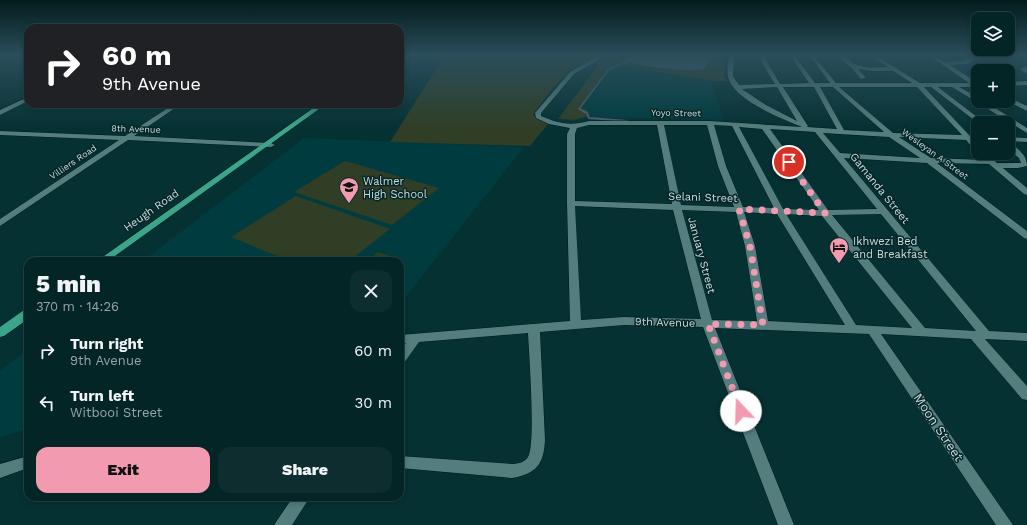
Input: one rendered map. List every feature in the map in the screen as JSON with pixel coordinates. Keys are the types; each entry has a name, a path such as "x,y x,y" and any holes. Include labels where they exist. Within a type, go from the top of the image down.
{"main road":[{"name":"Heugh Road","path":"108,257 216,180 226,176 318,108"},
{"name":"Heugh Road","path":"268,145 323,108"},
{"path":"0,333 24,316"}],"street":[{"path":"566,80 538,113 538,117 544,121 574,127 570,134 576,325"},
{"path":"732,80 738,87 774,113 785,119 813,129"},
{"path":"775,80 803,125"},
{"path":"810,80 840,131"},
{"name":"Wesleyan A Street","path":"829,80 834,86 891,135 930,161 1027,236"},
{"path":"910,80 920,86 971,142"},
{"path":"1015,84 1027,83"},
{"path":"933,86 973,116"},
{"path":"953,86 971,96"},
{"path":"738,87 971,86"},
{"path":"1015,100 1027,101"},
{"path":"0,112 24,101"},
{"path":"1015,102 1027,109"},
{"name":"Villiers Road","path":"0,222 172,108"},
{"path":"991,108 1027,131"},
{"name":"Yoyo Street","path":"574,127 589,123 710,123 891,135 971,138"},
{"name":"January Street","path":"660,123 677,208 708,324 786,525"},
{"path":"710,123 722,166 739,209 750,246 763,325"},
{"path":"734,124 780,212 853,329"},
{"path":"764,126 825,213 921,332"},
{"name":"Gamanda Street","path":"813,129 837,155 883,211 1027,395"},
{"name":"8th Avenue","path":"0,133 268,145"},
{"path":"1015,139 1027,140"},
{"path":"837,155 1018,166 1025,164 1022,157 1015,151"},
{"path":"988,160 1027,192"},
{"path":"1017,184 1027,184"},
{"name":"Selani Street","path":"571,203 677,208 739,209 780,212 825,213 883,211"},
{"name":"9th Avenue","path":"404,339 624,321 763,325 1027,337"},
{"path":"404,463 512,471 523,469 530,465 535,458 538,438 537,368 534,329"},
{"name":"Moon Street","path":"872,330 1006,525"},
{"path":"404,354 415,338"},
{"path":"0,464 24,461"},
{"path":"0,471 24,462"},
{"path":"282,525 299,501"}],"shaded area":[{"path":"600,80 702,80 711,81 724,120 592,118 587,110 580,108"},
{"name":"Walmer High School","path":"304,138 524,147 404,299 404,257 148,257"},
{"path":"24,352 24,430 0,437 0,371"}],"green space":[{"path":"430,80 562,80 551,90 533,115 537,119 548,124 530,146 390,142"},
{"path":"588,80 600,80 580,107 587,110 590,116 574,120 558,119"},
{"path":"702,80 726,80 727,81"},
{"path":"345,161 439,188 392,225 294,192"},
{"path":"296,196 390,229 354,257 279,257 231,237"},
{"path":"378,252 393,257 372,257"}],"waterway":[{"path":"601,80 579,109 587,113 589,118 627,121"}],"place":[{"name":"Walmer High School","path":"349,204"},
{"name":"Ikhwezi Bed and Breakfast","path":"839,264"}],"route":[{"path":"741,411 708,324 763,325 750,246 739,209 825,213 789,162"}]}
